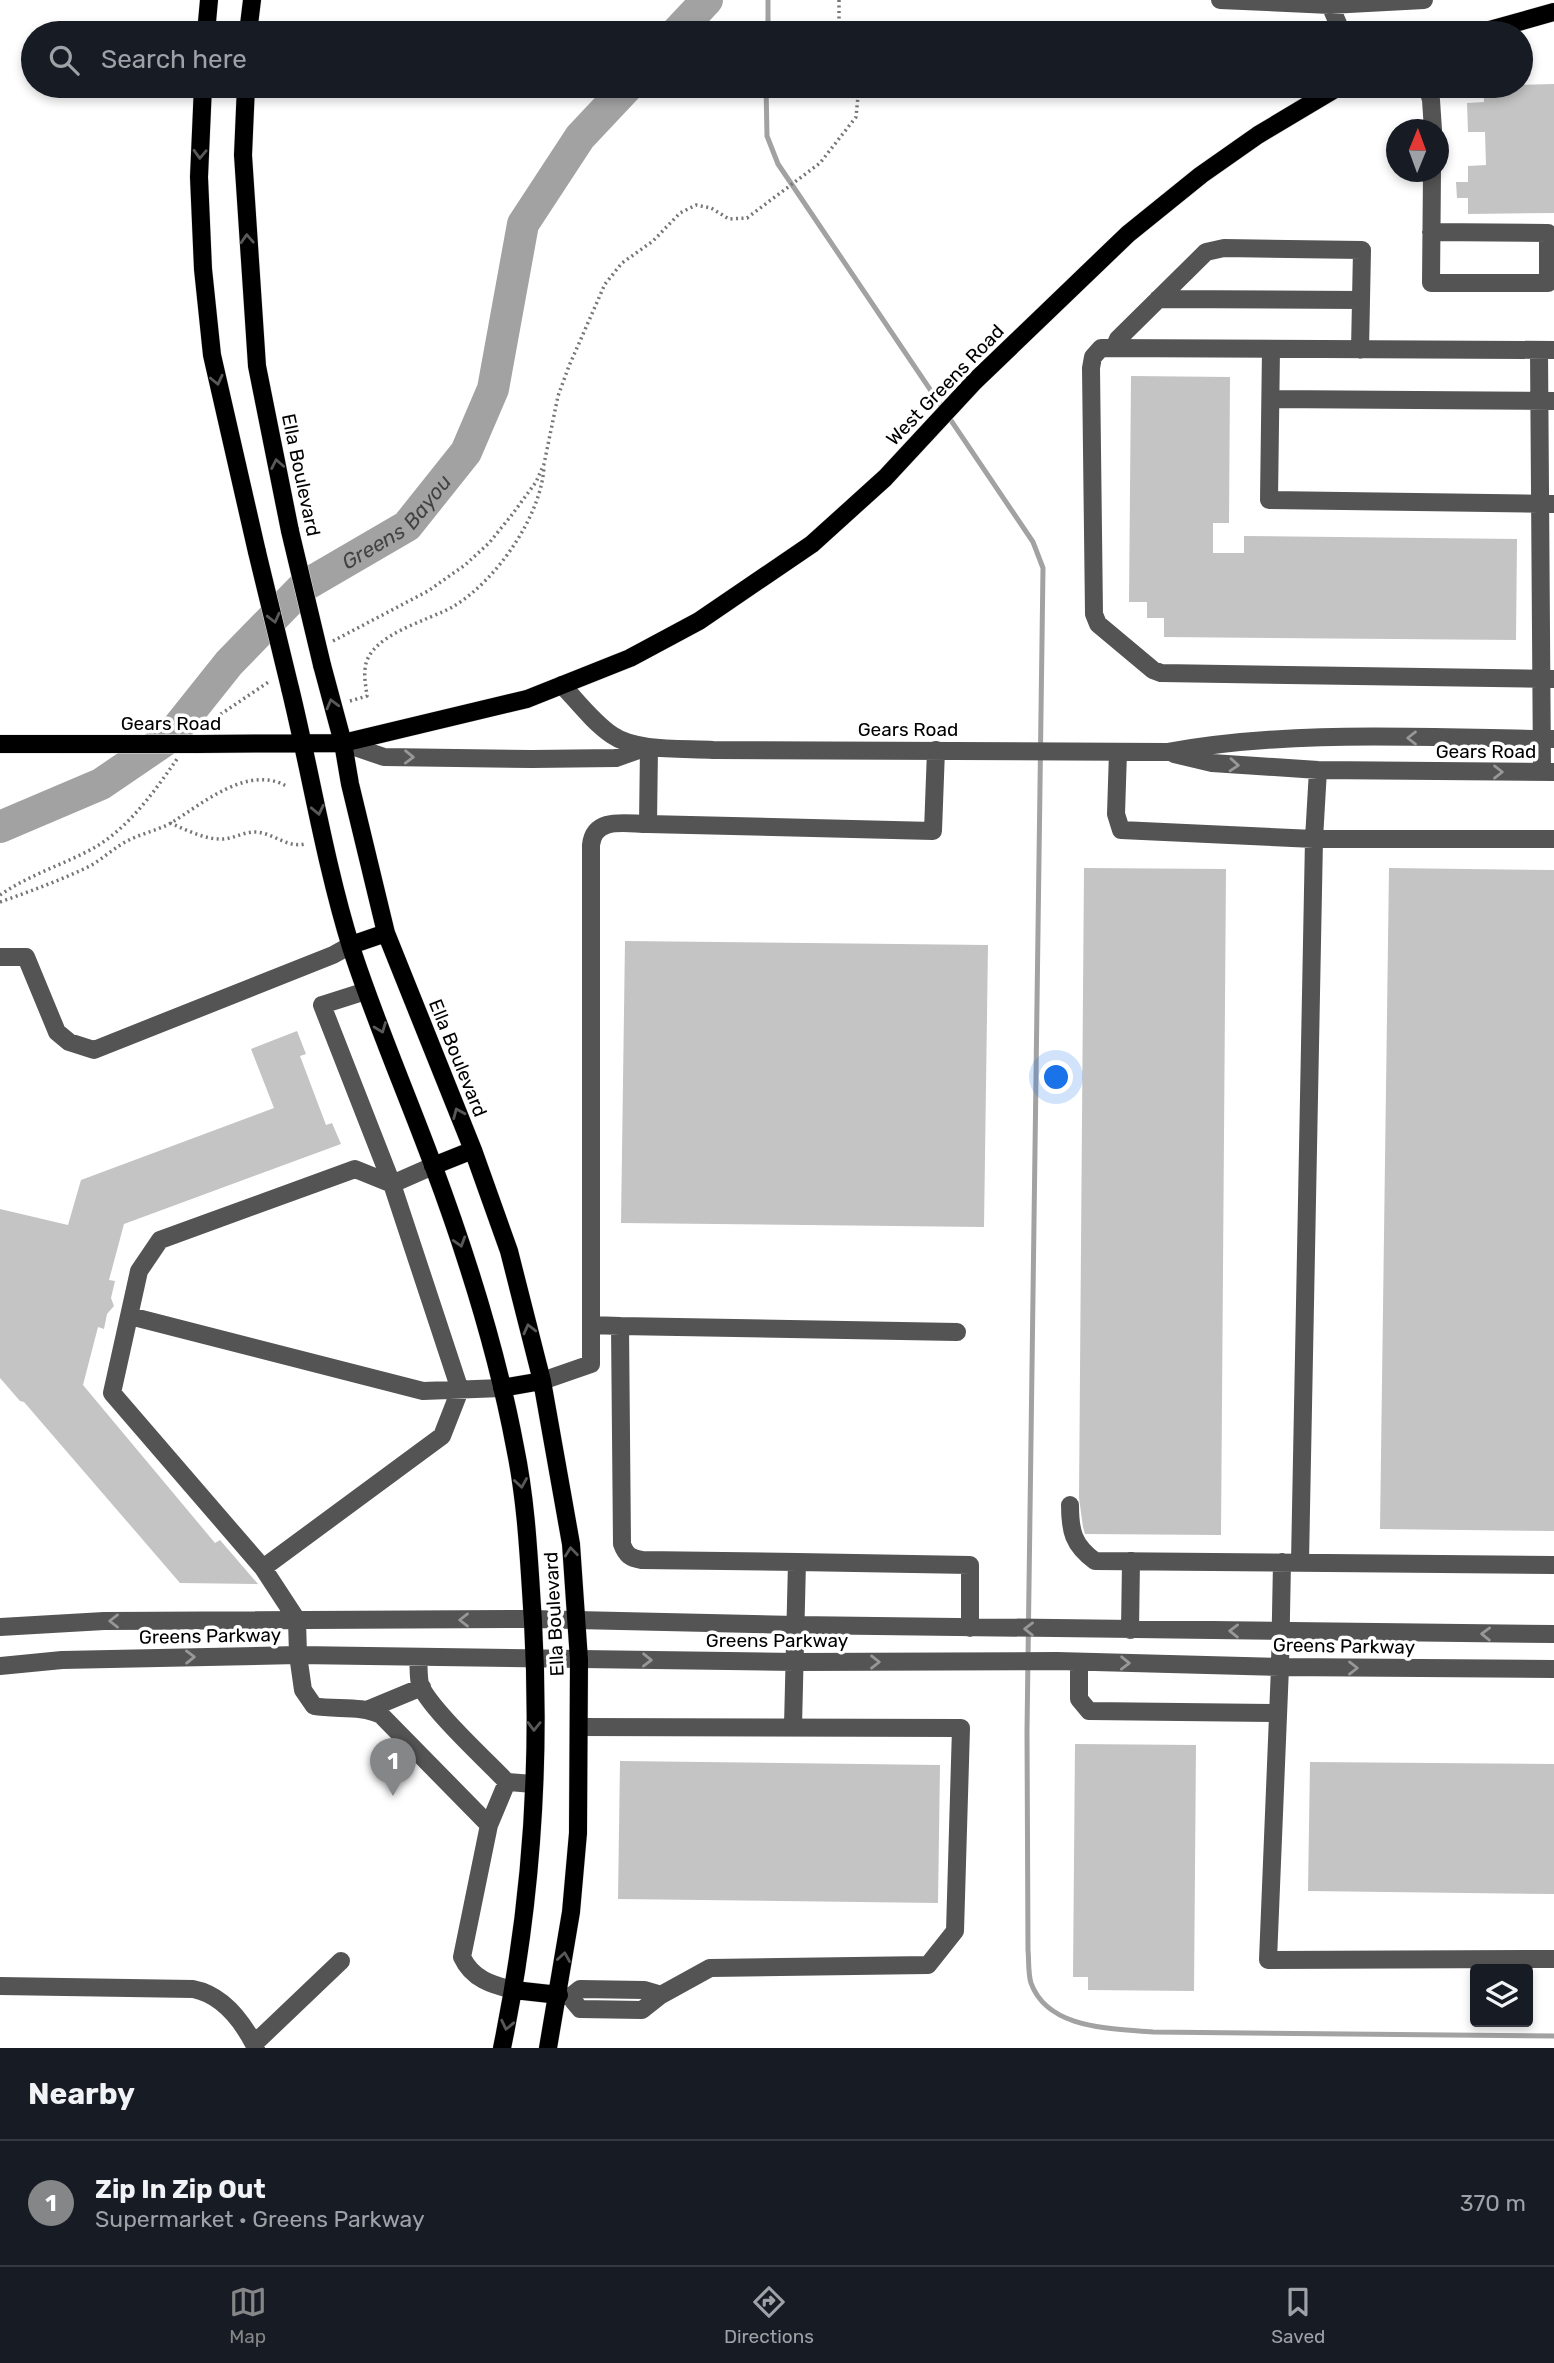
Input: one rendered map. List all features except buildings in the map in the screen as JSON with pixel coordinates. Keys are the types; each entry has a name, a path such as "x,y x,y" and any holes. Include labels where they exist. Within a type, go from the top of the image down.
{"main road":[{"path":"207,21 209,0"},
{"path":"249,21 252,0"},
{"path":"1522,21 1554,12"},
{"name":"Ella Boulevard","path":"202,98 200,177 203,269 212,355 257,552 282,683 303,744 332,875 351,945 461,1245 502,1388 516,1448 526,1517 535,1658 533,1783 527,1899 514,1990 502,2048"},
{"name":"Ella Boulevard","path":"245,98 243,155 257,366 290,531 343,743 350,785 386,933 473,1150 509,1251 542,1381 571,1544 579,1660 578,1833 564,1996 548,2048"},
{"name":"West Greens Road","path":"562,685 630,658 699,621 812,544 885,478 975,381 1128,233 1201,175 1258,135 1320,98"},
{"name":"Gears Road","path":"0,744 343,743 527,699 562,685"},
{"path":"351,945 386,933"},
{"path":"433,1166 473,1150"},
{"path":"502,1388 542,1381"},
{"path":"514,1990 564,1996"}],"street":[{"path":"1220,0 1330,5 1424,0"},
{"path":"1330,5 1337,21"},
{"path":"1430,98 1432,119"},
{"path":"1432,182 1431,283 1548,283 1548,233 1432,232"},
{"path":"1114,348 1118,339 1206,252 1224,248 1362,250 1360,349"},
{"path":"1158,299 1361,300"},
{"path":"1547,679 1161,673 1153,670 1098,624 1094,614 1093,357 1101,348 1547,350 1548,772"},
{"path":"1271,349 1269,500 1547,503"},
{"path":"1270,399 1547,401"},
{"name":"Gears Road","path":"562,685 589,715 613,736 649,747 713,750 1167,752 1206,745 1281,739 1547,739"},
{"name":"Gears Road","path":"343,743 384,757 533,760 616,758 649,747"},
{"path":"648,824 649,747"},
{"path":"542,1381 591,1364 592,835 598,827 607,824 933,831 936,750"},
{"path":"1118,752 1116,814 1121,830 1314,839 1554,839"},
{"name":"Gears Road","path":"1167,752 1212,763 1318,770 1548,772"},
{"path":"1318,770 1291,1562 1280,1632 1268,1960 1554,1959"},
{"path":"0,957 26,957 57,1031 69,1042 94,1050 333,955 351,945"},
{"path":"263,1568 442,1436 460,1390 392,1184 322,1005 366,991"},
{"path":"422,1687 369,1709 314,1706 303,1690 297,1620 263,1568 112,1392 139,1271 160,1240 355,1169 392,1184 433,1166"},
{"path":"130,1316 424,1391 502,1388"},
{"path":"591,1325 957,1332"},
{"path":"620,1326 622,1544 631,1559 970,1565 970,1628"},
{"path":"1070,1505 1070,1525 1081,1550 1095,1561 1554,1565"},
{"path":"1130,1630 1131,1561"},
{"path":"793,1726 797,1562"},
{"name":"Greens Parkway","path":"0,1627 104,1621 532,1619 970,1628 1554,1634"},
{"name":"Greens Parkway","path":"0,1666 62,1660 298,1655 795,1662 1057,1661 1280,1667 1554,1669"},
{"path":"418,1657 422,1687 446,1718 507,1782 533,1783"},
{"path":"1079,1662 1079,1699 1088,1712 1279,1713"},
{"path":"369,1709 381,1715 489,1825"},
{"path":"564,1996 580,2008 642,2010 661,1995 710,1968 928,1965 955,1931 961,1728 579,1727"},
{"path":"507,1782 489,1825 462,1957 466,1967 478,1978 492,1986 514,1990"},
{"path":"0,1986 193,1989 208,1992 243,2023 255,2046 341,1961"}],"path":[{"path":"839,0 839,21"},
{"path":"350,701 367,696 365,667 381,643 393,632 452,607 474,592 506,555 534,512 558,396 605,284 622,263 653,241 680,214 696,205 711,208 729,219 747,218 820,163 856,117 858,98"},
{"path":"329,643 351,629 428,591 465,565 489,543 511,516 536,482 544,464"},
{"path":"202,733 221,714 282,683"},
{"path":"0,895 15,885 94,848 130,819 154,793 182,752"},
{"path":"0,902 93,864 130,840 170,823 205,800 250,781 281,783 288,787"},
{"path":"170,823 199,835 222,839 254,831 294,846 304,844"}],"waterway":[{"name":"Greens Bayou","path":"687,21 707,0"},
{"path":"768,0 768,21"},
{"name":"Greens Bayou","path":"0,827 101,784 170,737 229,663 304,586 407,526 466,452 493,389 523,224 580,137 617,98"},
{"path":"766,98 767,136 778,164 1033,542 1043,568 1027,1731 1028,1950 1031,1983 1039,1998 1051,2010 1066,2018 1083,2024 1119,2029 1153,2032 1554,2036"}],"place":[{"name":"Zip In Zip Out","path":"393,1796"}]}
